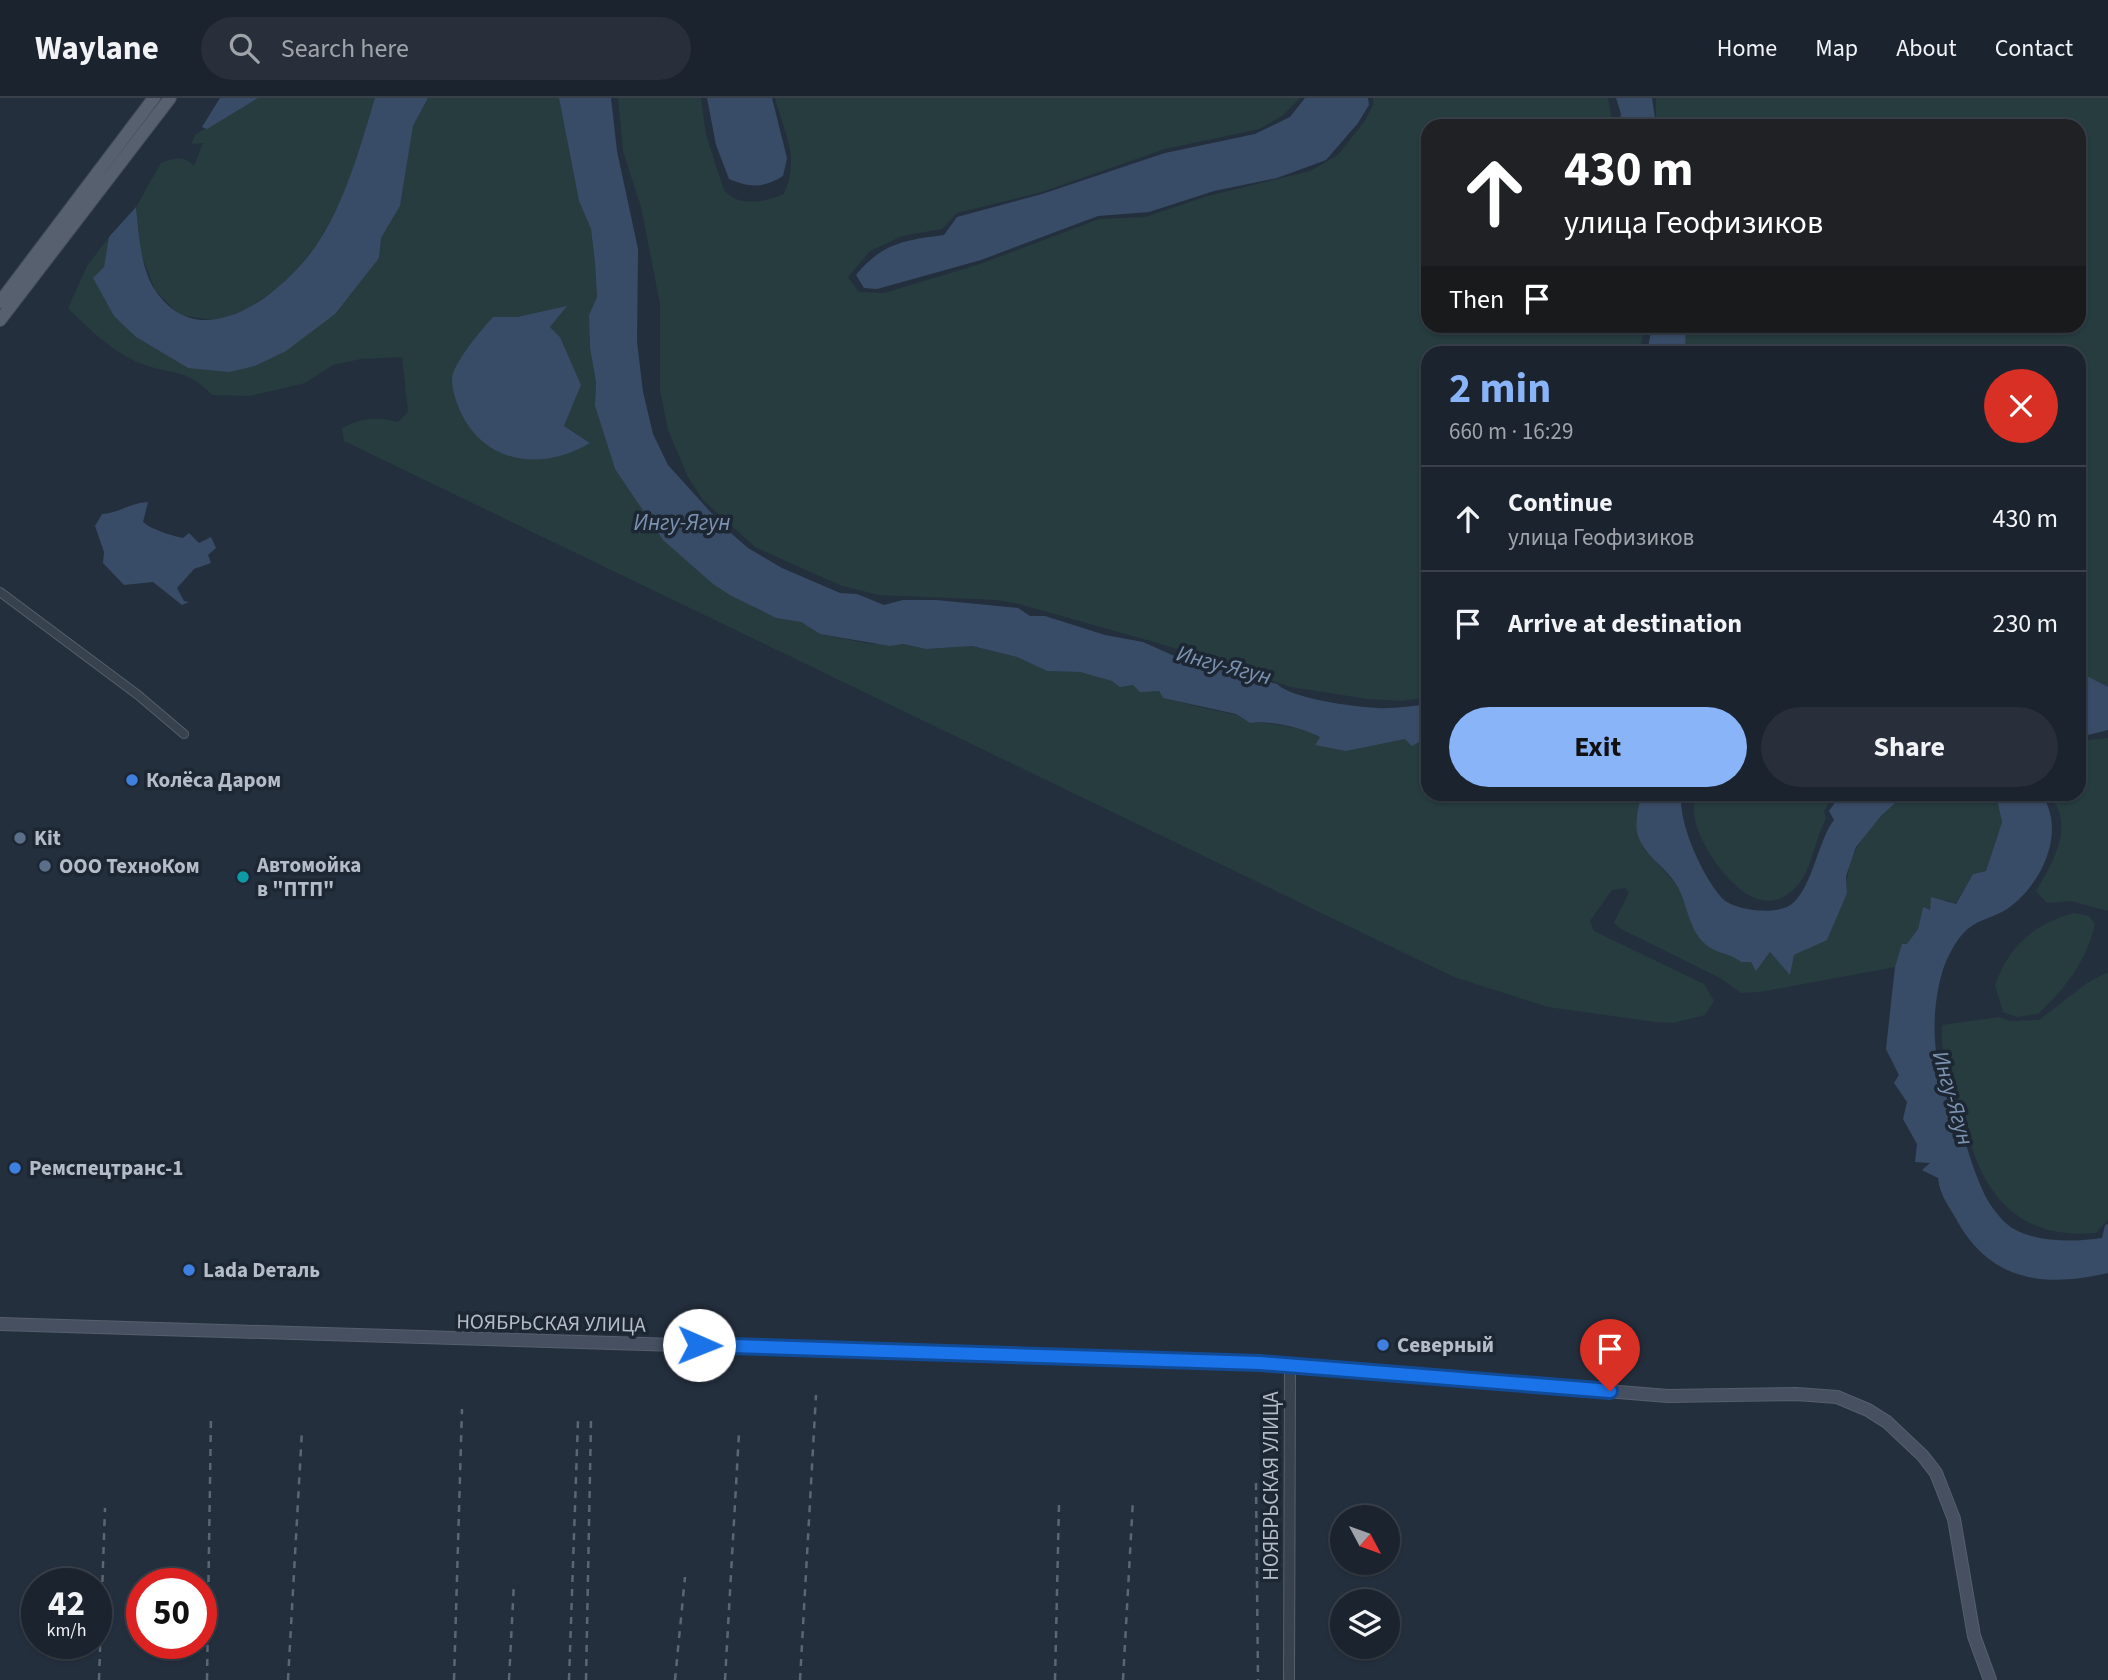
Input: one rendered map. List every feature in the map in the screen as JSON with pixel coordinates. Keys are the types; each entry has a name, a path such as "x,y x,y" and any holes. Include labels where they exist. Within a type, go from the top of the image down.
{"main road":[{"path":"0,302 154,98"},
{"path":"0,320 170,98"},
{"name":"НОЯБРЬСКАЯ УЛИЦА","path":"0,1324 1290,1365"},
{"path":"1290,1365 1668,1396 1817,1395 1852,1402 1887,1422 1908,1439 1936,1474 1947,1496 1954,1519 1978,1651 1990,1680"}],"street":[{"path":"0,592 138,695 184,734"},
{"name":"НОЯБРЬСКАЯ УЛИЦА","path":"1289,1680 1290,1365"}],"green space":[{"path":"258,98 375,98 343,200 315,247 286,283 253,305 220,321 179,315 155,290 141,254 136,207 161,163 179,158 194,166 203,143 191,144 196,134"},
{"path":"428,98 559,98 579,201 591,229 597,297 589,315 590,348 596,382 595,406 615,469 713,584 776,618 801,622 820,634 871,644 903,644 926,649 971,646 1017,657 1047,671 1080,672 1120,686 1133,685 1159,691 1163,698 1236,715 1249,722 1305,730 1321,737 1316,744 1375,744 1405,739 1421,741 1421,801 1640,801 1637,831 1644,849 1678,886 1688,910 1741,962 1763,962 1770,952 1790,974 1794,955 1807,949 1847,893 1850,863 1863,838 1898,801 1997,801 2002,822 1986,871 1973,874 1955,904 1946,900 1930,910 1923,907 1918,929 1895,967 1760,992 1741,993 1720,978 1621,929 1614,923 1629,892 1625,888 1612,890 1590,921 1594,931 1704,984 1714,1001 1705,1015 1673,1023 1548,1007 1454,977 344,441 342,428 362,420 383,419 398,422 408,412 402,357 361,359 333,365 305,383 250,396 212,395 193,379 144,365 124,355 98,337 68,308 87,266 109,237 104,267 136,337 188,368 379,259 381,238 400,206 413,126","holes":["566,307 550,327 560,337 581,385 564,426 590,443 452,377 493,317 517,317"]},
{"path":"618,98 701,98 706,135 724,190 737,199 752,202 784,194 789,181 791,157 775,98 1300,98 1282,116 1259,129 1165,149 1042,192 957,213 942,229 902,236 870,251 848,277 859,292 884,293 980,264 1099,219 1145,217 1208,196 1310,171 1338,155 1364,122 1373,105 1373,98 1608,98 1612,119 1421,119 1421,333 1643,333 1641,346 1421,346 1421,698 1402,701 1367,699 1291,687 1161,644 1019,604 997,600 879,595 842,586 755,547 703,500 688,477 668,430 660,390 660,304 641,207 623,151"},
{"path":"1656,98 2108,98 2108,687 2086,677 2086,346 1685,346 1686,333 2086,333 2086,119 1656,119"},
{"path":"2108,738 2108,911 2071,901 2047,903 2036,891 2059,843 2061,818 2053,801 2086,801 2086,740"},
{"path":"1694,801 1830,801 1824,811 1826,819 1803,878 1788,894 1774,900 1759,899 1745,893 1732,882 1710,854 1694,815"},
{"path":"2074,913 2089,916 2095,924 2074,974 2038,1014 2017,1017 2003,1012 1995,985 2007,959 2035,930"},
{"path":"2108,972 2108,1220 2096,1233 2051,1231 2032,1224 2002,1202 1979,1167 1945,1062 1942,1025 1999,1017 2010,1021 2039,1020 2087,983"}],"water":[{"path":"220,98 258,98 207,129 202,127"},
{"path":"375,98 428,98 413,126 400,206 381,238 379,258 335,314 286,351 255,366 229,372 188,368 136,337 114,316 93,278 104,267 109,237 136,207 146,271 155,290 174,310 195,319 217,319 240,312 283,283 315,247 335,212 351,175"},
{"name":"Ингу-Ягун","path":"559,98 611,98 617,151 638,249 637,342 643,392 653,434 668,465 725,528 748,548 782,568 840,593 857,594 884,605 903,600 936,600 1018,608 1030,616 1045,616 1105,635 1143,642 1172,655 1277,684 1310,698 1378,708 1421,705 1421,741 1412,746 1405,739 1346,751 1315,745 1320,737 1296,728 1250,723 1236,714 1163,698 1159,691 1140,692 1133,685 1120,687 1112,681 1080,672 1047,671 1017,657 972,646 926,649 820,634 801,622 776,618 730,595 713,584 663,540 615,469 595,406 596,382 590,348 589,315 597,297 595,263 591,229 579,201"},
{"path":"707,98 772,98 787,158 783,176 757,185 729,179 716,145"},
{"path":"1305,98 1368,98 1369,105 1358,123 1326,160 1277,178 1214,191 1149,212 1098,216 981,260 877,289 864,288 856,275 875,256 895,245 944,235 957,217 1042,194 1165,153 1255,134 1290,117"},
{"path":"1616,98 1652,98 1655,119 1620,119"},
{"path":"567,306 550,327 560,337 581,385 564,426 590,443 555,457 519,458 502,453 487,445 473,432 462,415 452,379 457,364 493,317 517,317"},
{"path":"1651,333 1686,333 1685,346 1648,346"},
{"path":"148,502 143,522 146,525 183,538 189,533 199,543 211,537 216,548 208,555 211,563 194,569 177,588 184,601 189,602 182,605 153,582 124,585 103,563 104,552 95,526 102,514"},
{"path":"2086,676 2108,687 2108,730 2086,736"},
{"path":"1640,801 1681,801 1693,849 1714,888 1727,902 1762,911 1787,907 1802,891 1834,820 1829,811 1836,801 1897,801 1881,816 1856,847 1846,876 1847,893 1827,940 1794,955 1790,975 1770,952 1756,971 1751,962 1741,962 1704,943 1691,922 1676,884 1644,848 1637,832"},
{"name":"Ингу-Ягун","path":"1997,801 2045,801 2052,825 2047,857 2040,872 2019,899 2002,912 1969,928 1949,955 1939,984 1936,1006 1935,1041 1938,1063 1987,1199 2008,1225 2034,1237 2081,1240 2102,1238 2105,1225 2108,1224 2108,1273 2084,1278 2061,1280 2020,1275 2001,1267 1984,1255 1969,1238 1942,1194 1938,1178 1922,1170 1930,1163 1915,1162 1917,1144 1903,1119 1907,1102 1894,1083 1899,1075 1886,1049 1895,967 1902,944 1907,944 1918,929 1923,907 1930,910 1931,897 1956,904 1973,874 1986,871 2002,822"}],"railway":[{"path":"800,1680 816,1395"},
{"path":"454,1680 462,1409"},
{"path":"207,1680 211,1415"},
{"path":"569,1680 578,1420"},
{"path":"586,1680 591,1421"},
{"path":"288,1680 302,1430"},
{"path":"725,1680 739,1433"},
{"path":"1256,1483 1258,1680"},
{"path":"1123,1680 1133,1499"},
{"path":"1055,1680 1059,1504"},
{"path":"99,1680 105,1508"},
{"path":"675,1680 685,1577"},
{"path":"509,1680 514,1582"}],"place":[{"name":"Колёса Даром","path":"132,780"},
{"name":"Kit","path":"20,838"},
{"name":"ООО ТехноКом","path":"45,866"},
{"name":"Автомойка в \"ПТП\"","path":"243,877"},
{"name":"Ремспецтранс-1","path":"15,1168"},
{"name":"Lada Dеталь","path":"189,1270"},
{"name":"Северный","path":"1383,1345"}],"route":[{"path":"699,1345 1260,1363 1610,1391"}]}
